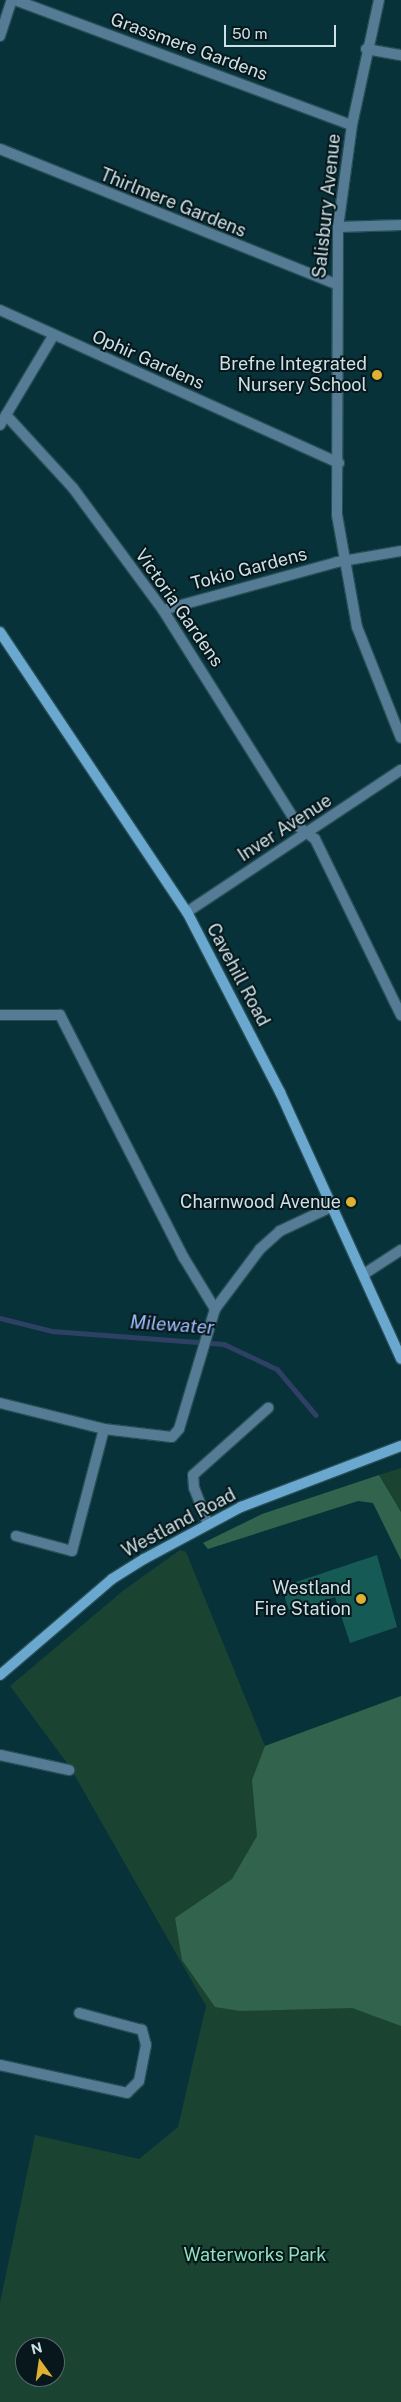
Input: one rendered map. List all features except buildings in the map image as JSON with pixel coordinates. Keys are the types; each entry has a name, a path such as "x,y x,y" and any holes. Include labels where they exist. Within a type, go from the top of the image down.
{"main road":[{"name":"Cavehill Road","path":"0,632 187,912 333,1206 401,1359"},
{"name":"Westland Road","path":"0,1674 112,1580 208,1524 401,1446"}],"street":[{"path":"0,36 14,0"},
{"name":"Grassmere Gardens","path":"14,0 352,125"},
{"name":"Salisbury Avenue","path":"379,0 366,50 352,125 338,226 335,284 337,516 344,562 367,662 401,738"},
{"path":"366,50 401,55"},
{"name":"Thirlmere Gardens","path":"0,149 335,284"},
{"path":"338,226 401,224"},
{"name":"Ophir Gardens","path":"0,310 53,336 338,463"},
{"path":"0,425 53,336"},
{"name":"Victoria Gardens","path":"6,415 73,488 163,610 306,835 315,839 401,1015"},
{"name":"Tokio Gardens","path":"163,610 344,562 401,551"},
{"name":"Inver Avenue","path":"187,912 306,835 401,770"},
{"path":"0,1015 60,1015 184,1258 215,1309"},
{"path":"0,1403 104,1429 172,1437 179,1429 210,1332 215,1309 260,1249 280,1231 333,1206"},
{"path":"364,1274 401,1250"},
{"path":"208,1524 194,1488 194,1475 268,1408"},
{"path":"16,1536 72,1551 104,1429"},
{"path":"0,1755 69,1770"},
{"path":"0,2065 127,2093 139,2081 146,2045 142,2030 79,2013"}],"green space":[{"path":"401,1468 401,1512 379,1475"},
{"path":"379,1475 401,1512 401,1560 373,1503 358,1501 208,1549 203,1543 262,1514"},
{"name":"Waterworks Park","path":"180,1550 186,1552 265,1746 401,1696 401,2402 0,2402 0,2303 35,2135 139,2159 178,2127 206,2006 70,1767 10,1686 124,1590"},
{"path":"401,1696 401,2026 352,2008 240,2011 215,2007 182,1960 175,1918 232,1879 257,1836 252,1780 265,1746"}],"waterway":[{"name":"Milewater","path":"0,1318 52,1331 224,1344 277,1369 316,1415"}],"place":[{"name":"Brefne Integrated Nursery School","path":"377,375"},
{"name":"Charnwood Avenue","path":"351,1202"},
{"name":"Westland Fire Station","path":"361,1599"}]}
